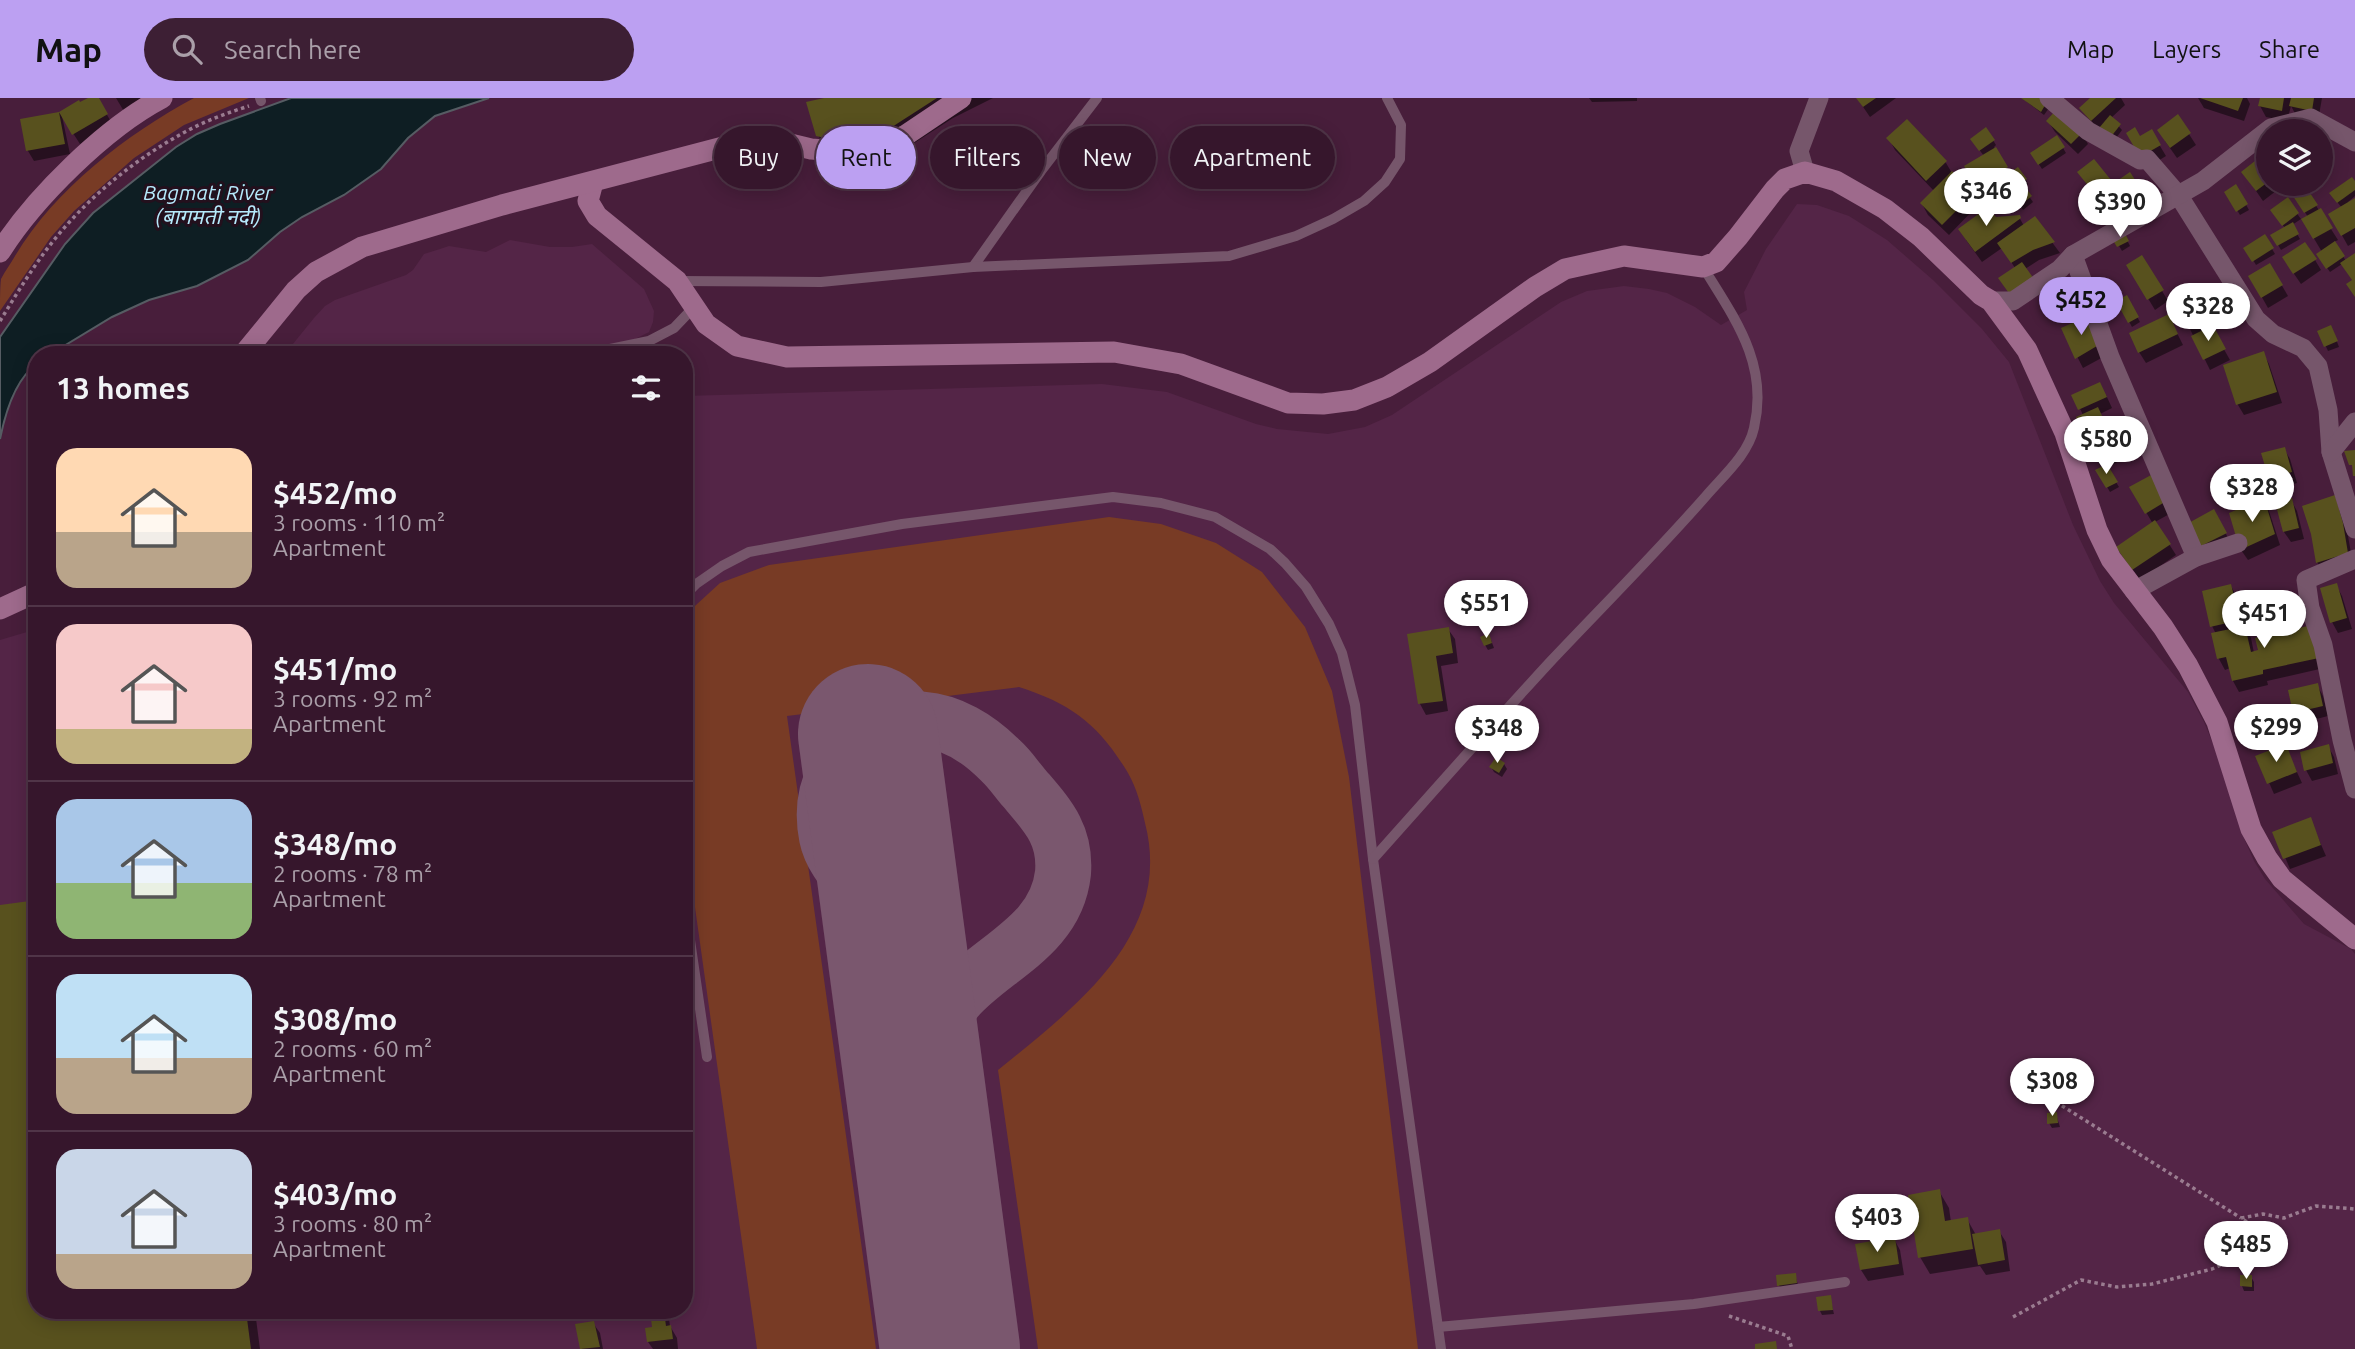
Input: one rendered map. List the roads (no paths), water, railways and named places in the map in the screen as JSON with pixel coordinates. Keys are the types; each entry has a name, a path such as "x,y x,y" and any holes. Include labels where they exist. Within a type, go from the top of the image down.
{"main road":[{"path":"0,252 43,195 115,130 162,98"},
{"path":"250,346 296,289 336,259 362,247 411,230 731,145 782,142 811,149 852,152 880,147 906,135 961,98"},
{"path":"593,182 588,201 597,216 677,281 706,324 737,346 787,357 1114,352 1181,364 1288,403 1322,404 1354,400 1387,387 1430,362 1565,269 1624,256 1703,267 1716,262 1785,179 1805,172 1836,181 1885,209 1921,237 1991,302 2027,350 2065,433 2097,530 2111,559 2163,627 2188,666 2217,722 2251,829 2267,858 2282,879 2355,939"},
{"path":"0,609 28,596"}],"street":[{"path":"1805,172 1799,151 1819,98"},
{"path":"2049,98 2088,131 2140,160 2147,159 2179,196 2256,320 2273,334 2304,348 2318,366 2328,410 2331,452 2355,528"},
{"path":"1991,302 2013,301 2060,269 2073,255 2179,196 2221,169 2271,128 2311,118 2355,142"},
{"path":"2073,255 2110,357 2196,557"},
{"path":"2331,452 2355,422"},
{"path":"2134,592 2196,557 2238,544"},
{"path":"2354,780 2323,645 2310,608 2306,580 2355,559"}],"lane":[{"path":"973,267 1064,139 1097,98"},
{"path":"677,281 821,282 973,267 1229,256 1296,236 1333,219 1364,201 1385,182 1400,159 1401,125 1387,98"},
{"path":"1373,859 1550,663 1673,533 1742,454 1754,430 1759,398 1753,359 1738,323 1703,267"},
{"path":"625,346 649,341 674,328 694,307"},
{"path":"693,588 704,578 749,552 902,524 1113,497 1161,503 1215,517 1285,563 1306,587 1329,624 1342,653 1355,705 1373,859 1441,1349"},
{"path":"693,960 707,1057"},
{"path":"1438,1327 1694,1304 1845,1282"}],"water":[{"name":"Bagmati River (बागमती नदी)","path":"291,98 489,98 435,116 408,138 381,169 344,195 280,232 248,260 197,286 149,300 112,317 64,346 28,346 28,372 12,398 0,439 0,337 65,244 93,213 176,147 220,124"}]}
